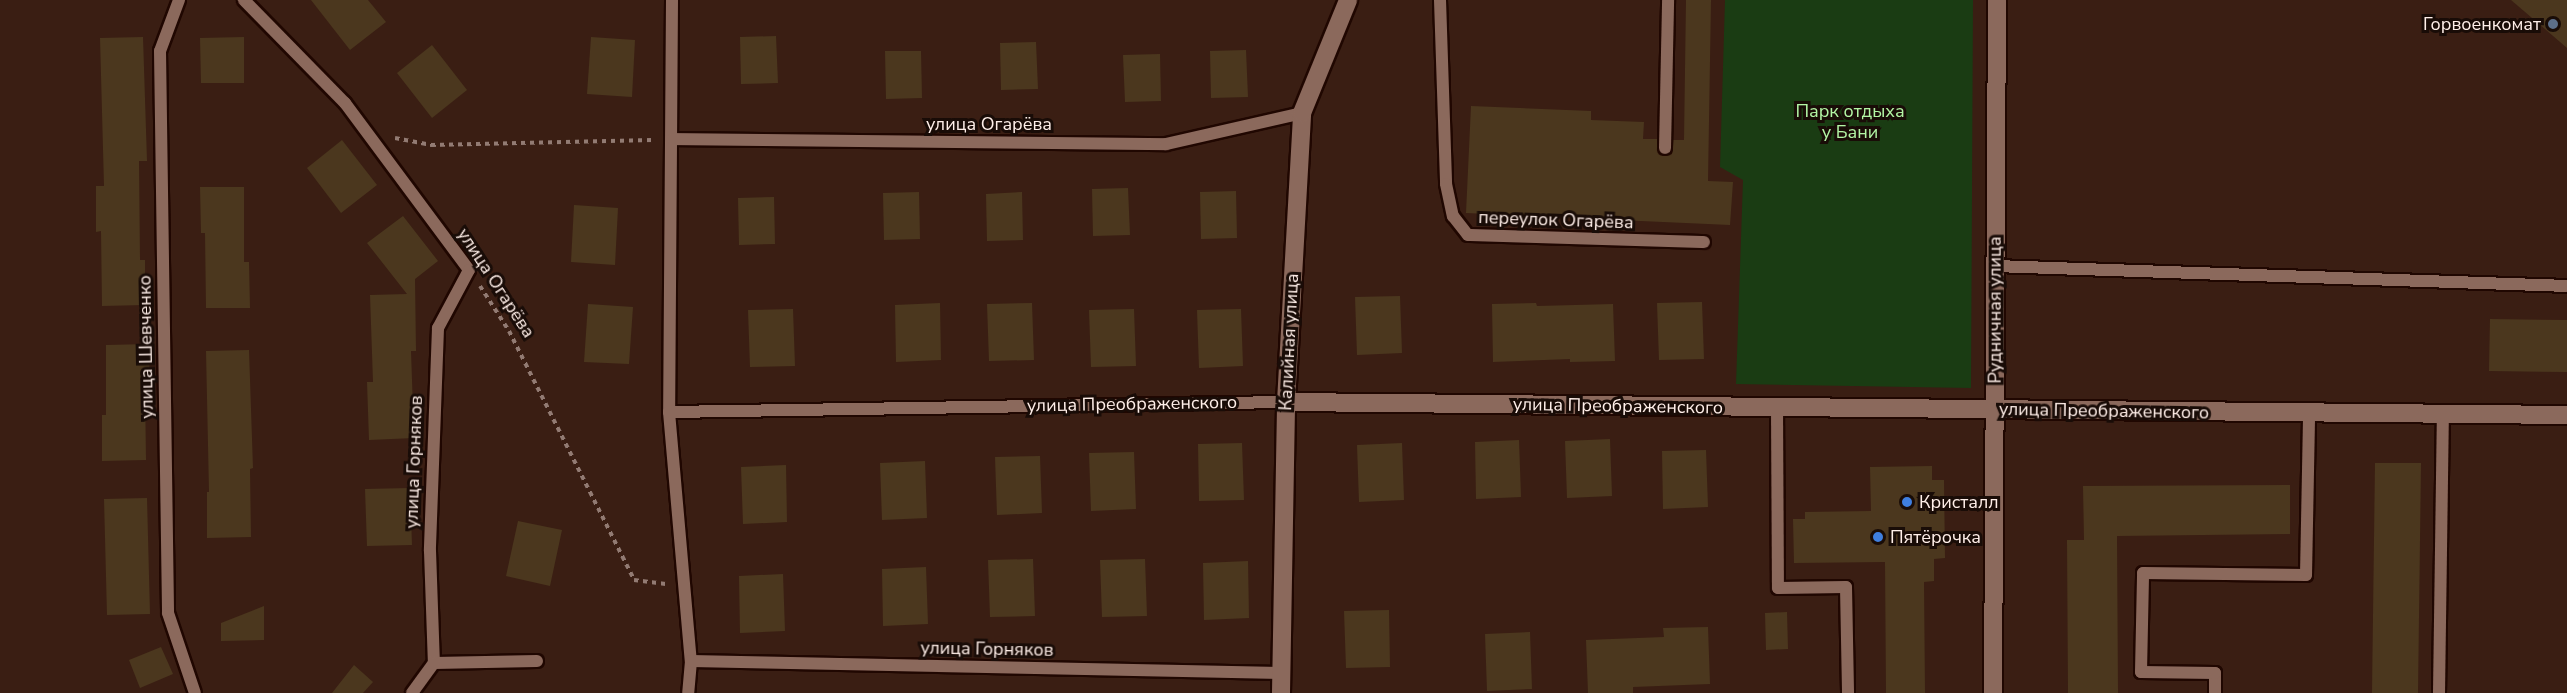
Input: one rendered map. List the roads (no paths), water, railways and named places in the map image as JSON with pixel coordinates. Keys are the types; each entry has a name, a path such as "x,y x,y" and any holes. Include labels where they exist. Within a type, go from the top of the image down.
{"street":[{"name":"Калийная улица","path":"1281,693 1286,402 1302,113 1348,0"},
{"name":"Рудничная улица","path":"1993,693 1996,0"},
{"name":"улица Преображенского","path":"1286,402 2567,415"}],"lane":[{"name":"улица Шевченко","path":"179,0 160,51 168,613 195,693"},
{"name":"улица Огарёва","path":"244,0 345,103 469,270"},
{"path":"672,0 673,139 669,412 691,662 688,693"},
{"name":"переулок Огарёва","path":"1440,0 1446,184 1453,216 1468,235 1704,242"},
{"path":"1665,148 1668,0"},
{"name":"улица Огарёва","path":"673,139 1166,144 1302,113"},
{"path":"1995,266 2567,286"},
{"name":"улица Горняков","path":"434,663 430,551 438,328 469,270"},
{"name":"улица Преображенского","path":"669,412 1286,402"},
{"path":"1777,407 1778,588 1846,587 1848,693"},
{"path":"2215,693 2215,673 2142,672 2143,573 2306,575 2308,413"},
{"path":"2439,693 2443,415"},
{"path":"412,693 434,663 537,661"},
{"name":"улица Горняков","path":"691,662 1281,673"}],"place":[{"name":"Горвоенкомат","path":"2553,24"},
{"name":"Кристалл","path":"1907,502"},
{"name":"Пятёрочка","path":"1878,537"}],"park label":[{"name":"Парк отдыха у Бани","path":"1850,122"}]}
